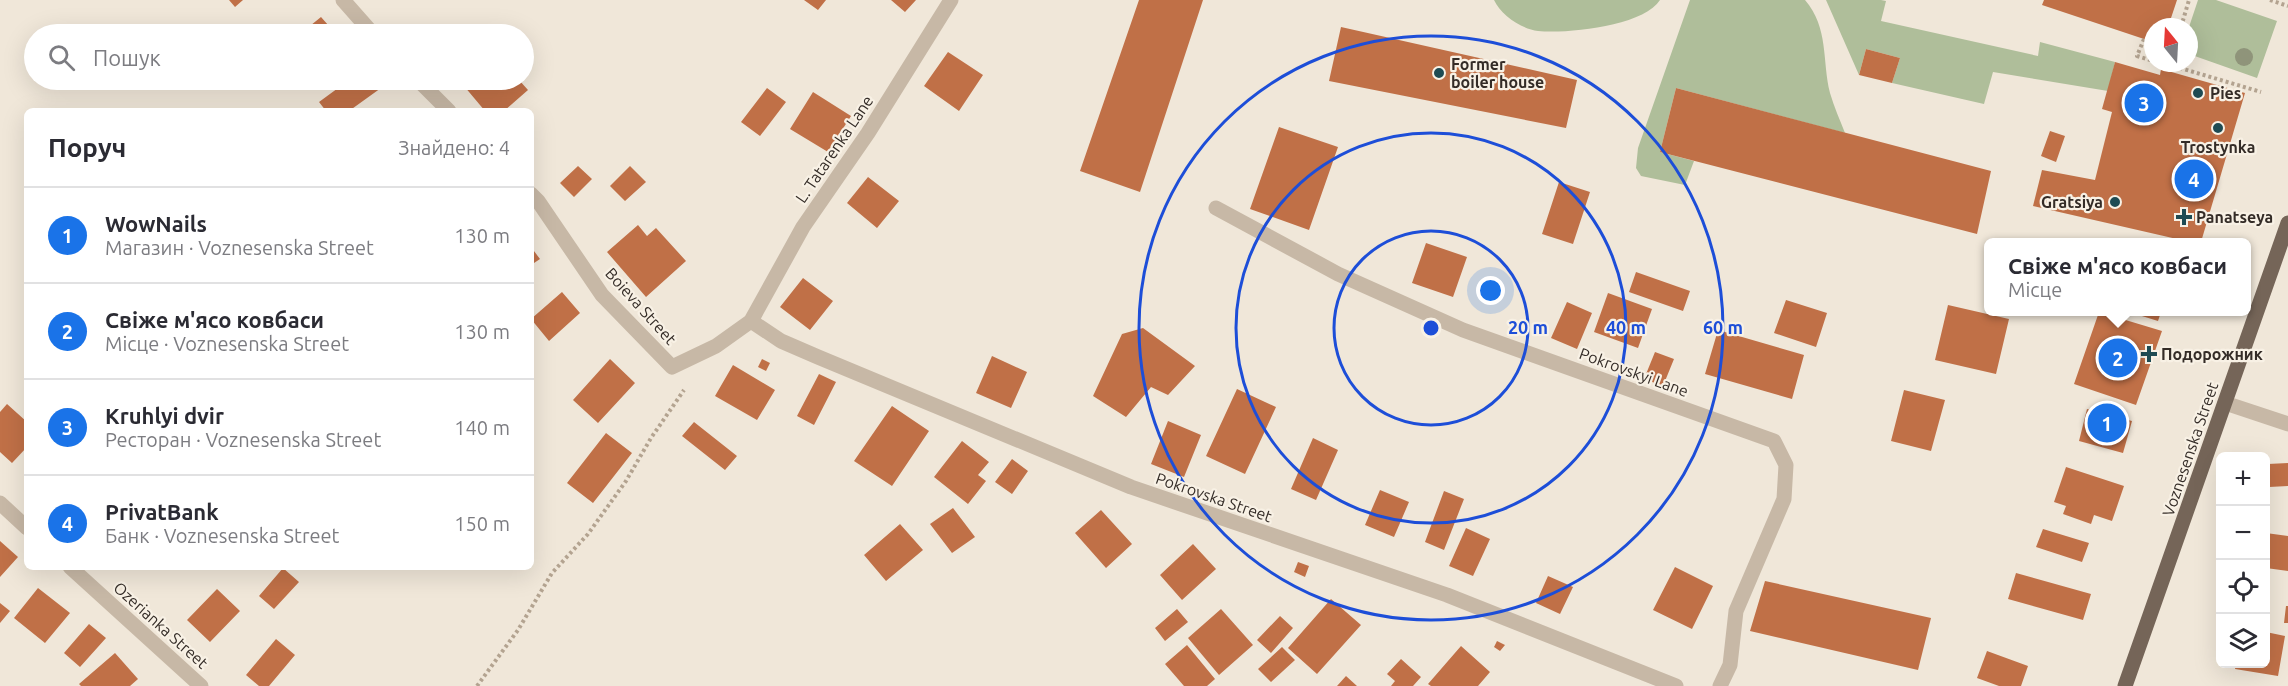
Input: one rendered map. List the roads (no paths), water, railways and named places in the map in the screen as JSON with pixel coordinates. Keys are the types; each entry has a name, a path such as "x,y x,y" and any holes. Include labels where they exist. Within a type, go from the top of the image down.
{"main road":[{"name":"Voznesenska Street","path":"2125,686 2288,224"}],"street":[{"path":"343,0 364,24"},
{"name":"L. Tatarenka Lane","path":"751,321 803,227 868,133 951,0"},
{"path":"428,90 446,108"},
{"name":"Boieva Street","path":"534,197 602,296 672,367 716,346 751,321"},
{"name":"Pokrovskyi Lane","path":"1216,208 1338,274 1462,330 1774,441 1786,465 1784,499 1736,611 1730,665 1720,686"},
{"name":"Pokrovska Street","path":"751,321 781,341 1131,487 1447,595 1676,686"},
{"path":"2225,403 2288,424"},
{"path":"0,503 24,525"},
{"name":"Ozerianka Street","path":"73,570 201,686"}],"place":[{"name":"Former boiler house","path":"1439,73"},
{"name":"Pies","path":"2198,93"},
{"name":"Kruhlyi dvir","path":"2144,103"},
{"name":"Trostynka","path":"2218,128"},
{"name":"PrivatBank","path":"2194,179"},
{"name":"Gratsiya","path":"2115,202"},
{"name":"Panatseya","path":"2184,217"},
{"name":"Подорожник","path":"2149,354"},
{"name":"Свіже м'ясо ковбаси","path":"2118,358"},
{"name":"WowNails","path":"2107,423"}]}
